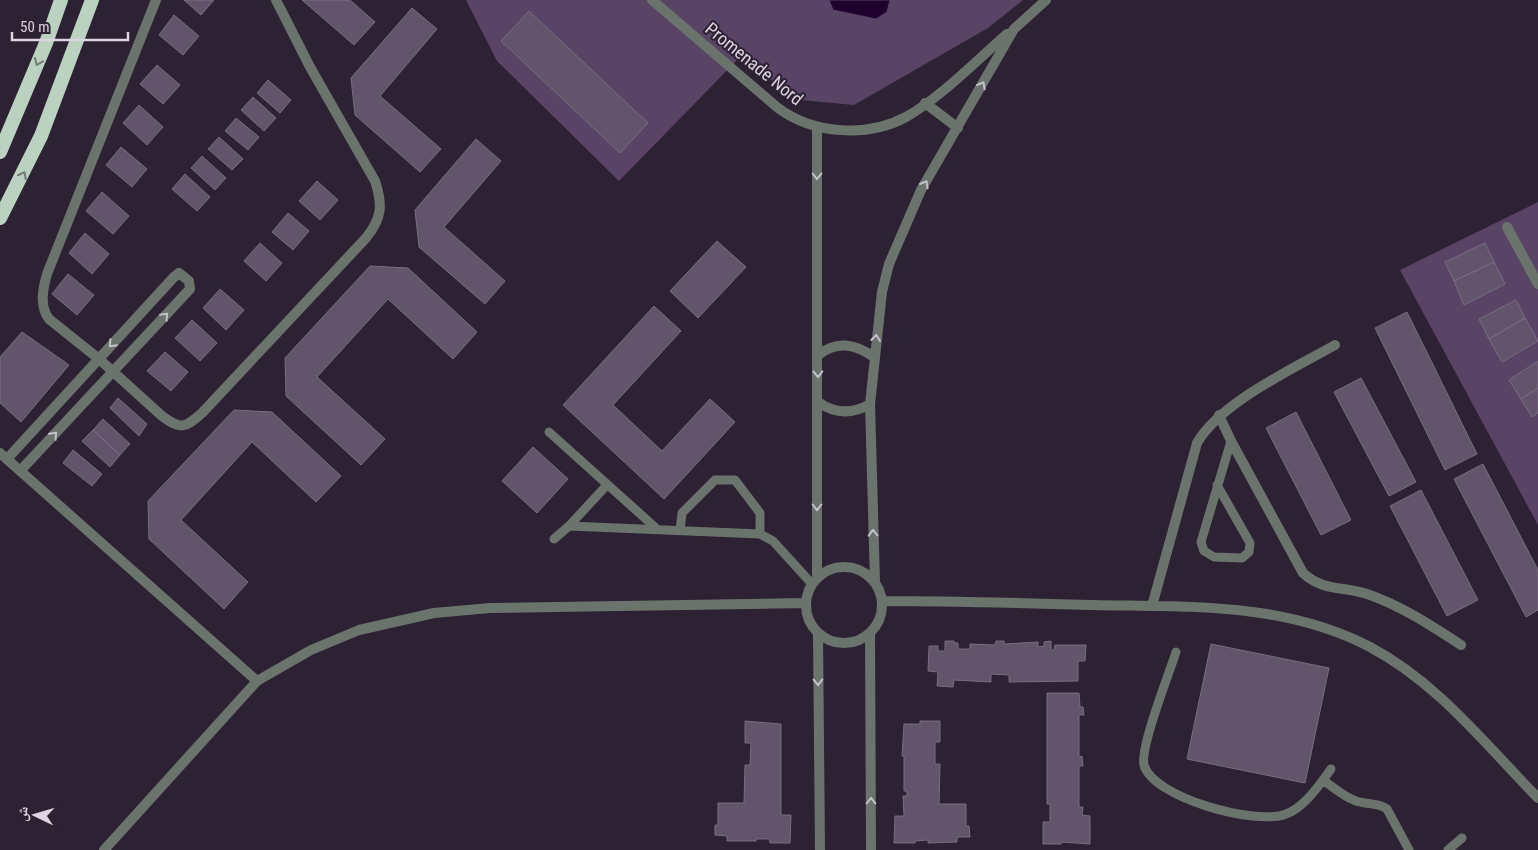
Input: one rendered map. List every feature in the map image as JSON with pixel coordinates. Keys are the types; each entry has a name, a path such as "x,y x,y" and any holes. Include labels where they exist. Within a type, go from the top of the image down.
{"highway":[{"path":"0,152 46,42 61,0"},
{"path":"0,218 41,136 92,0"}],"street":[{"path":"156,0 44,285 42,298 47,317 99,358 112,372 173,424 182,426 190,423 377,225 380,209 375,181 310,67 276,0"},
{"name":"Promenade Nord","path":"652,0 788,116 817,128"},
{"path":"1014,29 921,190 889,264 882,292 870,404 875,582 882,601 879,622 870,634 858,641 844,644 830,641 818,633 810,622 806,603 815,581 818,402 817,128 853,129 877,126 905,117 925,103 1046,0"},
{"path":"925,103 958,128"},
{"path":"1507,227 1538,284"},
{"path":"21,470 190,289 191,284 187,278 181,273 176,275 4,456 257,681"},
{"path":"818,356 834,346 847,345 860,348 874,357"},
{"path":"1152,606 1197,443 1204,430 1219,415 1280,376 1334,345"},
{"path":"818,402 829,408 841,411 859,410 870,404"},
{"path":"1219,415 1231,441 1303,573 1311,580 1332,589 1366,594 1431,625 1461,645"},
{"path":"815,581 833,568 847,567 865,573 875,582"},
{"path":"882,601 1209,606 1264,613 1324,627 1370,647 1439,695 1538,798"},
{"path":"104,850 257,681 311,650 344,635 378,624 434,613 490,608 806,603"},
{"path":"818,633 820,850"},
{"path":"870,634 871,850"}],"lane":[{"path":"549,432 606,486 657,529"},
{"path":"1218,485 1250,542 1249,552 1242,558 1214,557 1204,552 1201,542 1231,441"},
{"path":"680,530 682,513 716,480 726,478 735,480 760,513 760,534"},
{"path":"554,539 569,526 606,486"},
{"path":"569,526 760,534 772,541 815,581"},
{"path":"1176,652 1144,753 1143,762 1152,779 1174,794 1205,806 1273,817 1286,814 1298,807 1332,769"},
{"path":"1323,780 1355,801 1376,804 1387,808 1409,850"},
{"path":"1448,850 1462,838"}],"shaded area":[{"path":"466,0 1023,0 988,28 854,105 790,99 744,53 619,181 497,61"},
{"path":"829,0 890,0 887,12 876,19 833,10"},
{"path":"1538,202 1538,525 1400,270"}],"building":[{"path":"184,0 214,0 201,15"},
{"path":"302,0 350,0 375,22 354,45"},
{"path":"412,8 437,29 380,96 441,149 420,172 355,115 351,78"},
{"path":"529,11 648,123 620,153 501,41"},
{"path":"174,15 199,36 183,55 159,35"},
{"path":"157,65 180,85 163,104 140,84"},
{"path":"268,80 291,100 280,113 257,93"},
{"path":"253,97 276,118 264,131 241,110"},
{"path":"139,105 163,127 147,145 123,123"},
{"path":"236,118 259,137 248,150 225,131"},
{"path":"219,137 243,159 232,170 208,149"},
{"path":"476,139 501,161 444,227 505,281 485,304 419,247 415,210"},
{"path":"121,147 147,169 132,187 106,165"},
{"path":"202,156 226,178 215,190 191,168"},
{"path":"185,174 210,197 197,211 172,189"},
{"path":"317,181 338,200 320,220 299,201"},
{"path":"102,192 129,216 113,234 86,211"},
{"path":"288,213 309,231 293,250 272,232"},
{"path":"85,233 109,254 92,274 69,253"},
{"path":"717,241 746,267 698,318 670,291"},
{"path":"260,243 282,263 266,281 244,261"},
{"path":"1485,243 1494,262 1454,281 1445,262"},
{"path":"1494,262 1505,284 1464,305 1454,281"},
{"path":"370,266 408,268 477,332 453,359 388,299 317,377 385,439 361,465 286,396 285,358"},
{"path":"68,274 94,295 77,315 52,294"},
{"path":"220,289 244,310 226,330 203,308"},
{"path":"1516,300 1525,318 1489,339 1479,319"},
{"path":"654,306 681,331 613,405 662,451 710,399 735,422 664,499 563,405"},
{"path":"1407,312 1477,454 1445,470 1375,328"},
{"path":"1525,318 1538,341 1502,362 1489,339"},
{"path":"192,320 217,343 200,361 175,338"},
{"path":"22,332 69,365 21,422 0,403 0,357"},
{"path":"165,352 188,372 171,391 147,371"},
{"path":"1538,361 1538,388 1521,399 1509,380"},
{"path":"1361,378 1416,482 1389,496 1334,392"},
{"path":"1538,388 1538,413 1532,417 1521,399"},
{"path":"118,398 147,424 139,436 110,408"},
{"path":"234,410 272,412 341,476 316,502 252,442 181,520 248,582 224,609 149,539 148,501"},
{"path":"1296,412 1351,520 1321,535 1266,428"},
{"path":"103,419 130,444 120,455 93,430"},
{"path":"93,430 120,455 110,467 82,441"},
{"path":"533,447 568,479 537,513 502,481"},
{"path":"73,450 102,474 92,486 63,463"},
{"path":"1483,464 1538,570 1538,610 1526,617 1454,479"},
{"path":"1421,490 1478,600 1447,616 1390,506"},
{"path":"945,641 958,643 958,649 970,649 970,644 995,645 996,641 1004,641 1004,644 1038,642 1038,647 1044,646 1044,642 1051,641 1051,650 1054,650 1055,645 1086,645 1085,661 1078,661 1078,681 1009,682 1009,675 991,674 991,682 954,680 953,687 937,686 938,672 928,671 929,646 938,646 938,651 945,651"},
{"path":"1211,644 1329,668 1305,783 1187,759"},
{"path":"1047,693 1079,693 1080,707 1083,707 1084,715 1079,715 1079,757 1082,756 1083,766 1079,766 1079,807 1083,807 1082,815 1090,816 1090,844 1061,842 1061,844 1043,844 1043,822 1050,822 1050,804 1047,804"},
{"path":"745,721 781,724 781,815 791,815 790,843 770,843 769,839 727,841 727,836 715,835 715,825 718,825 718,803 744,803 745,765 750,765 751,743 745,743"},
{"path":"920,721 940,721 940,742 935,742 935,764 940,764 939,804 966,804 966,826 969,826 970,837 957,837 957,842 928,843 928,840 915,841 915,843 894,843 895,816 904,816 903,796 907,796 907,791 904,791 904,756 902,756 904,724 920,724"}]}
